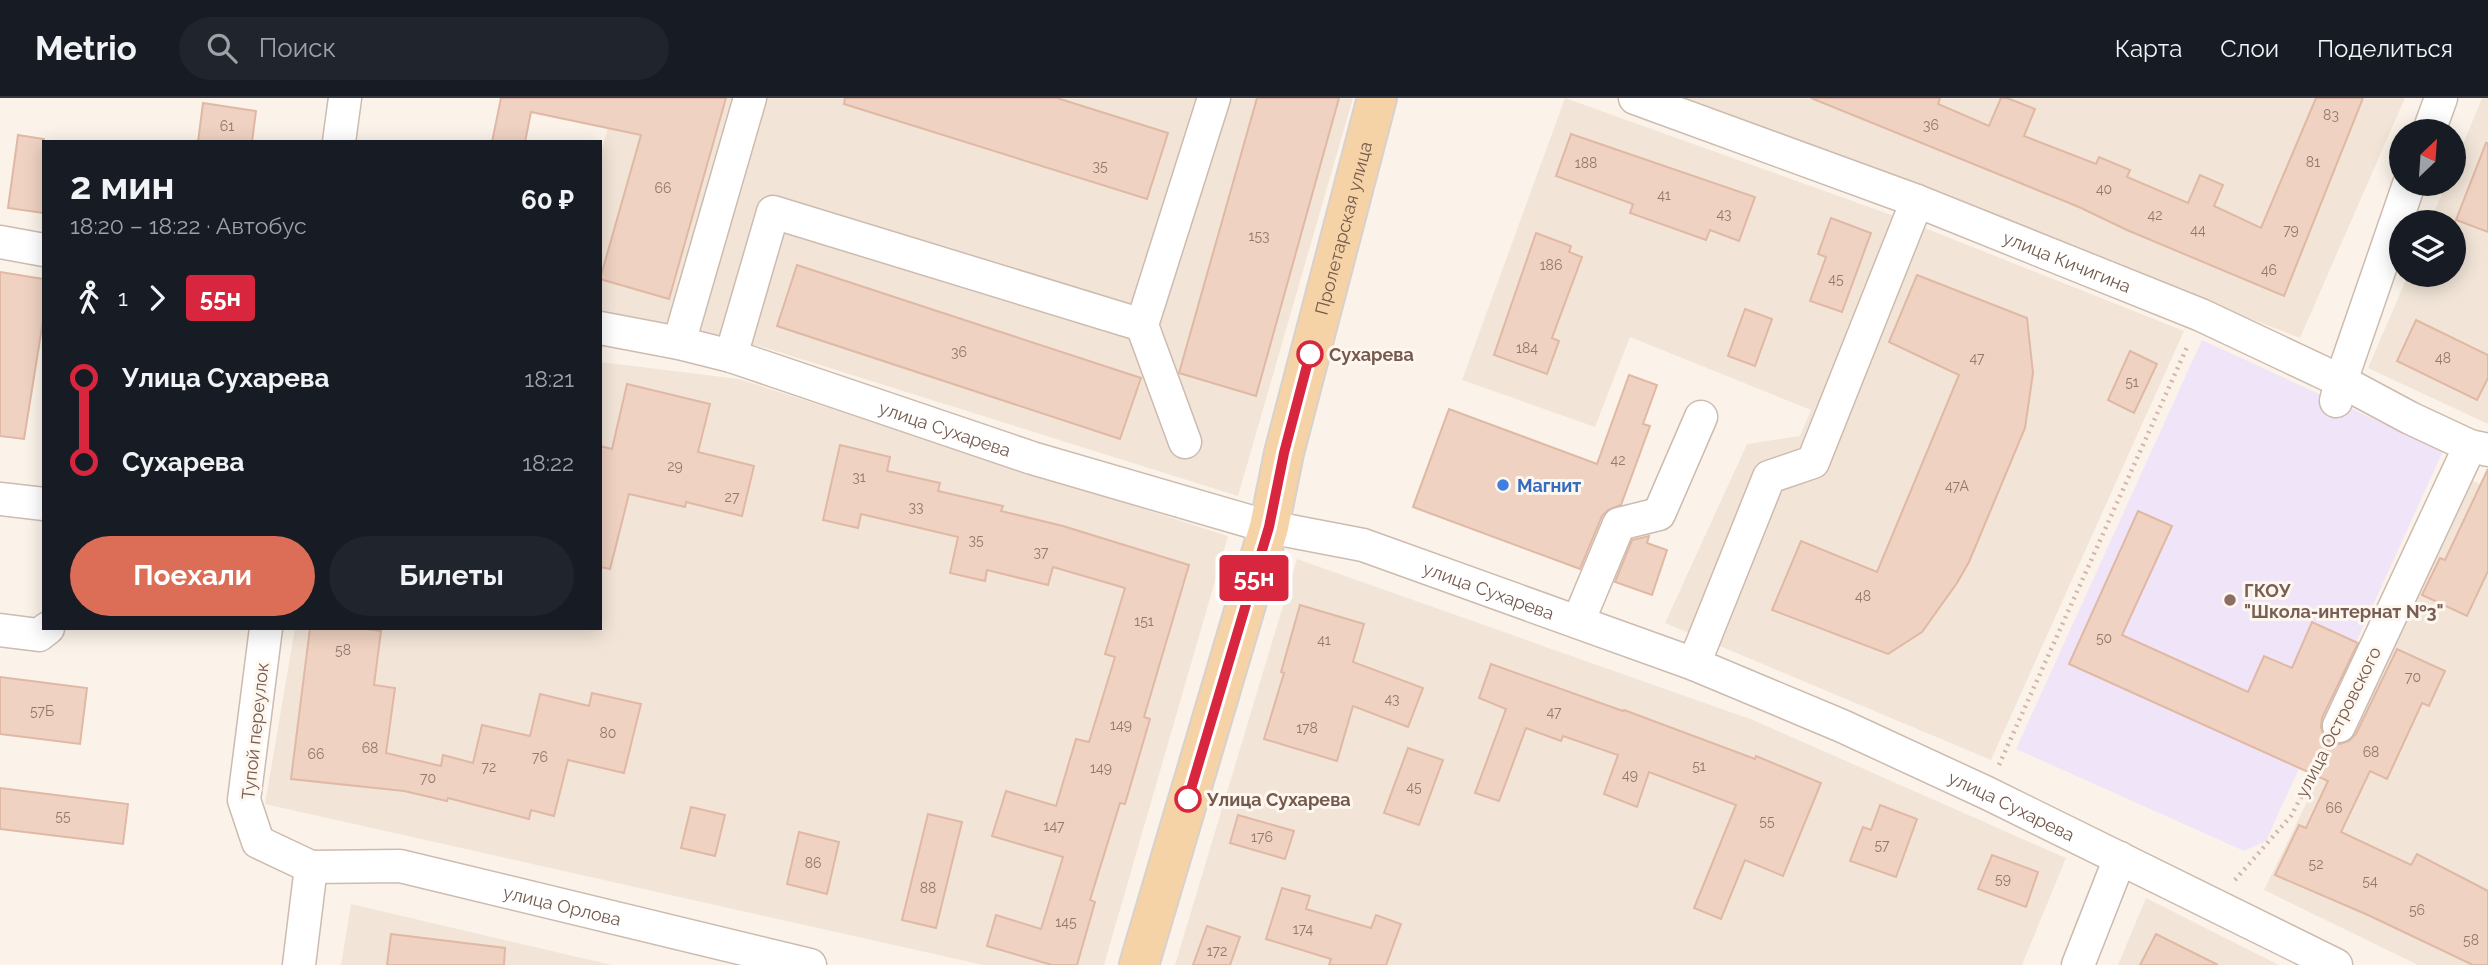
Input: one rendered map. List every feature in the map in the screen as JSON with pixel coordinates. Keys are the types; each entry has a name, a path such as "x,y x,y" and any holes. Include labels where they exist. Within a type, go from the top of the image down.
{"main road":[{"name":"Пролетарская улица","path":"1139,965 1269,527 1284,453 1377,98"}],"street":[{"path":"339,140 345,98"},
{"path":"679,343 750,98"},
{"path":"1185,442 1142,325 1214,98"},
{"name":"улица Кичигина","path":"1635,98 1917,201 2201,315 2338,391 2479,448"},
{"path":"2433,119 2441,98"},
{"path":"2338,391 2405,196"},
{"path":"1694,664 1769,477 1813,462 1917,201"},
{"path":"731,356 773,212 1142,325"},
{"path":"0,242 42,250"},
{"name":"улица Сухарева","path":"602,328 731,356 1032,458 1269,527 1363,545 1694,664 1842,726 1987,793 2336,965"},
{"path":"1578,622 1619,524 1659,514 1701,417"},
{"name":"улица Островского","path":"2339,726 2479,448"},
{"path":"0,499 42,504"},
{"path":"0,630 38,635 45,630"},
{"name":"Тупой переулок","path":"266,630 244,800 258,842 311,867"},
{"path":"2078,965 2120,858"},
{"name":"улица Орлова","path":"311,867 400,866 810,965"},
{"path":"299,965 311,867"}],"path":[{"path":"1987,793 2201,315"},
{"name":"улица Островского","path":"2213,905 2291,816 2339,726"}],"shaded area":[{"path":"616,98 1353,98 1238,496 766,348 602,311 602,149"},
{"path":"1565,98 1897,217 2184,331 1991,760 1665,623 1747,444 1800,436 1811,410 1630,337 1595,427 1462,380"},
{"path":"1680,98 2405,98 2396,119 2389,119 2389,135 2300,338"},
{"path":"2482,98 2488,98 2488,424 2368,368 2403,287 2466,287 2466,210 2435,210 2441,196 2466,196 2466,137"},
{"name":"ГКОУ \"Школа-интернат №3\"","path":"2202,340 2443,451 2266,841 2244,851 2016,749"},
{"path":"602,362 739,379 1228,536 1104,965 983,965 265,804 295,630 602,630"},
{"path":"2465,477 2488,488 2488,965 2418,965 2264,890"},
{"path":"1297,559 1753,720 2066,858 2022,965 1175,965"},
{"path":"2146,898 2279,965 2118,965"},
{"path":"351,904 612,965 341,965"}],"building":[{"path":"501,98 726,98 669,299 602,280 641,135 531,112 525,140 492,140"},
{"path":"845,98 1057,98 1168,133 1147,199 844,104"},
{"path":"1257,98 1339,98 1256,396 1179,373"},
{"path":"1811,98 1940,98 1938,104 1989,126 2001,98 2007,98 2035,109 2024,136 2096,164 2099,157 2130,170 2127,177 2188,203 2200,175 2223,185 2214,206 2261,228 2316,98 2363,98 2284,296 2079,207"},
{"path":"203,103 256,111 252,140 198,140"},
{"path":"1571,134 1755,197 1739,241 1710,230 1706,240 1630,213 1633,204 1556,176"},
{"path":"18,135 44,139 42,213 8,208"},
{"path":"2488,143 2488,232 2466,224 2466,210 2460,210"},
{"path":"1831,218 1871,233 1842,312 1810,301 1826,257 1818,254"},
{"path":"1536,233 1571,246 1569,252 1582,257 1552,338 1559,341 1547,374 1494,355"},
{"path":"797,265 1141,378 1120,439 777,326"},
{"path":"0,272 42,279 42,327 24,439 0,436"},
{"path":"1917,275 2027,318 2033,373 2025,428 1969,562 1922,632 1888,654 1772,610 1801,541 1877,572 1959,375 1889,342"},
{"path":"1745,309 1772,319 1755,366 1728,356"},
{"path":"2416,320 2488,355 2488,378 2477,400 2397,361"},
{"path":"2130,351 2157,364 2134,413 2108,400"},
{"name":"Магнит","path":"1629,375 1657,385 1643,424 1650,426 1621,505 1608,510 1602,516 1580,569 1413,507 1449,409 1597,464"},
{"path":"627,384 710,404 698,452 754,466 742,516 686,502 685,507 629,494 610,569 602,567 602,446 612,449"},
{"path":"840,445 890,457 887,471 940,483 938,491 1003,506 1001,511 1063,526 1189,565 1144,717 1150,719 1125,804 1120,803 1090,900 1095,902 1077,965 1052,965 987,946 996,915 1041,929 1063,857 992,836 1006,791 1056,806 1076,739 1089,742 1115,657 1105,654 1125,588 1053,567 1048,585 987,570 985,581 950,573 958,537 861,514 858,528 823,520"},
{"path":"2488,469 2488,571 2467,616 2422,595 2440,558 2445,560"},
{"path":"2138,511 2172,526 2122,635 2248,692 2264,656 2292,668 2312,622 2358,643 2322,718 2324,737 2340,744 2349,741 2356,734 2397,649 2445,671 2429,706 2422,703 2387,779 2370,771 2341,832 2411,865 2417,854 2488,891 2488,965 2473,965 2275,875 2299,825 2306,828 2328,781 2069,664"},
{"path":"1649,536 1647,543 1667,550 1652,595 1615,582 1632,540"},
{"path":"1300,605 1364,624 1353,662 1423,688 1408,727 1353,706 1337,761 1264,739 1284,673 1281,672"},
{"path":"310,630 381,631 374,685 395,688 386,753 441,766 443,755 473,763 482,725 530,736 540,694 589,706 592,693 641,704 624,773 568,760 554,816 531,810 529,819 448,798 447,801 404,791 291,779"},
{"path":"1491,664 1755,759 1756,756 1821,783 1783,876 1745,860 1721,919 1694,908 1736,805 1649,772 1637,807 1604,794 1618,755 1563,736 1561,741 1526,728 1499,801 1475,793 1506,709 1479,698"},
{"path":"0,677 87,688 80,744 0,734"},
{"path":"1408,748 1443,760 1419,825 1384,813"},
{"path":"0,788 128,804 123,844 0,829"},
{"path":"1880,805 1917,819 1896,877 1850,861 1863,827 1871,830"},
{"path":"691,807 725,815 715,856 681,848"},
{"path":"928,814 962,822 936,928 902,920"},
{"path":"1238,815 1294,831 1285,859 1230,843"},
{"path":"799,832 839,842 827,894 787,884"},
{"path":"1992,855 2038,872 2026,907 1978,889"},
{"path":"1282,888 1310,896 1306,909 1371,928 1376,915 1401,924 1386,965 1329,965 1331,959 1266,939"},
{"path":"1207,926 1240,937 1230,965 1193,965"},
{"path":"391,934 505,948 504,965 387,965"},
{"path":"2156,934 2218,965 2140,965"}],"bus line":[{"name":"55н","path":"1188,799 1269,527 1284,453 1310,354"}],"place":[{"name":"Сухарева","path":"1310,354"},
{"name":"Магнит","path":"1503,485"},
{"name":"ГКОУ \"Школа-интернат №3\"","path":"2230,600"},
{"name":"Улица Сухарева","path":"1188,799"}]}
